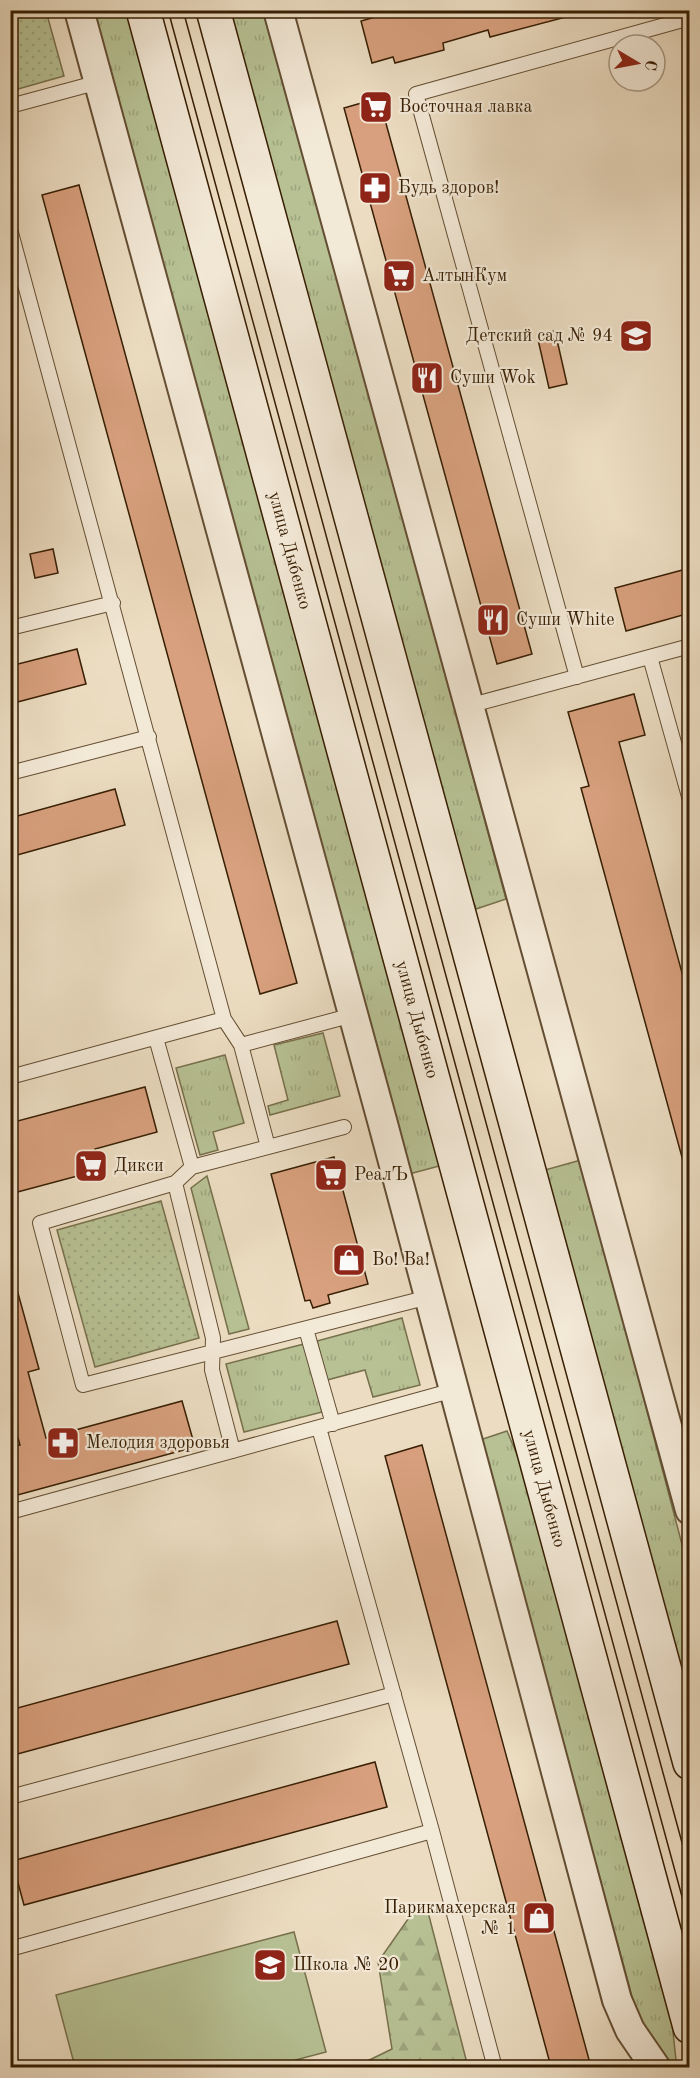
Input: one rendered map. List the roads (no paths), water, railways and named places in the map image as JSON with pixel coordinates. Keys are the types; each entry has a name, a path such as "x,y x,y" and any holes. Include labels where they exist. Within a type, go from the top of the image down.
{"main road":[{"name":"улица Дыбенко","path":"143,10 690,2027"},
{"path":"213,10 690,1763"}],"street":[{"path":"79,10 353,1015 617,2000 630,2030 656,2067"},
{"path":"278,10 690,1510"}],"lane":[{"path":"577,677 416,94 690,18"},
{"path":"10,106 99,82"},
{"path":"11,230 224,1019 241,1045 268,1147"},
{"path":"10,628 113,603"},
{"path":"468,706 690,646"},
{"path":"650,657 690,800"},
{"path":"10,773 149,737"},
{"path":"241,1045 353,1015"},
{"path":"10,1077 224,1019"},
{"path":"156,1038 192,1167"},
{"path":"344,1127 192,1167 175,1183 40,1223 83,1385 429,1297"},
{"path":"175,1183 213,1338 213,1370 233,1451"},
{"path":"306,1329 333,1424"},
{"path":"10,1512 454,1390"},
{"path":"319,1428 495,2067"},
{"path":"10,1797 394,1694"},
{"path":"10,1949 432,1832"}],"tram line":[{"path":"168,10 690,1926"},
{"path":"183,10 690,1872"}],"place":[{"name":"Восточная лавка","path":"376,107"},
{"name":"Будь здоров!","path":"375,188"},
{"name":"АлтынКум","path":"399,276"},
{"name":"Детский сад № 94","path":"636,336"},
{"name":"Суши Wok","path":"427,378"},
{"name":"Суши White","path":"493,620"},
{"name":"Дикси","path":"91,1166"},
{"name":"РеалЪ","path":"331,1175"},
{"name":"Во! Ва!","path":"349,1260"},
{"name":"Мелодия здоровья","path":"63,1443"},
{"name":"Парикмахерская № 1","path":"539,1918"},
{"name":"Школа № 20","path":"270,1965"}]}
